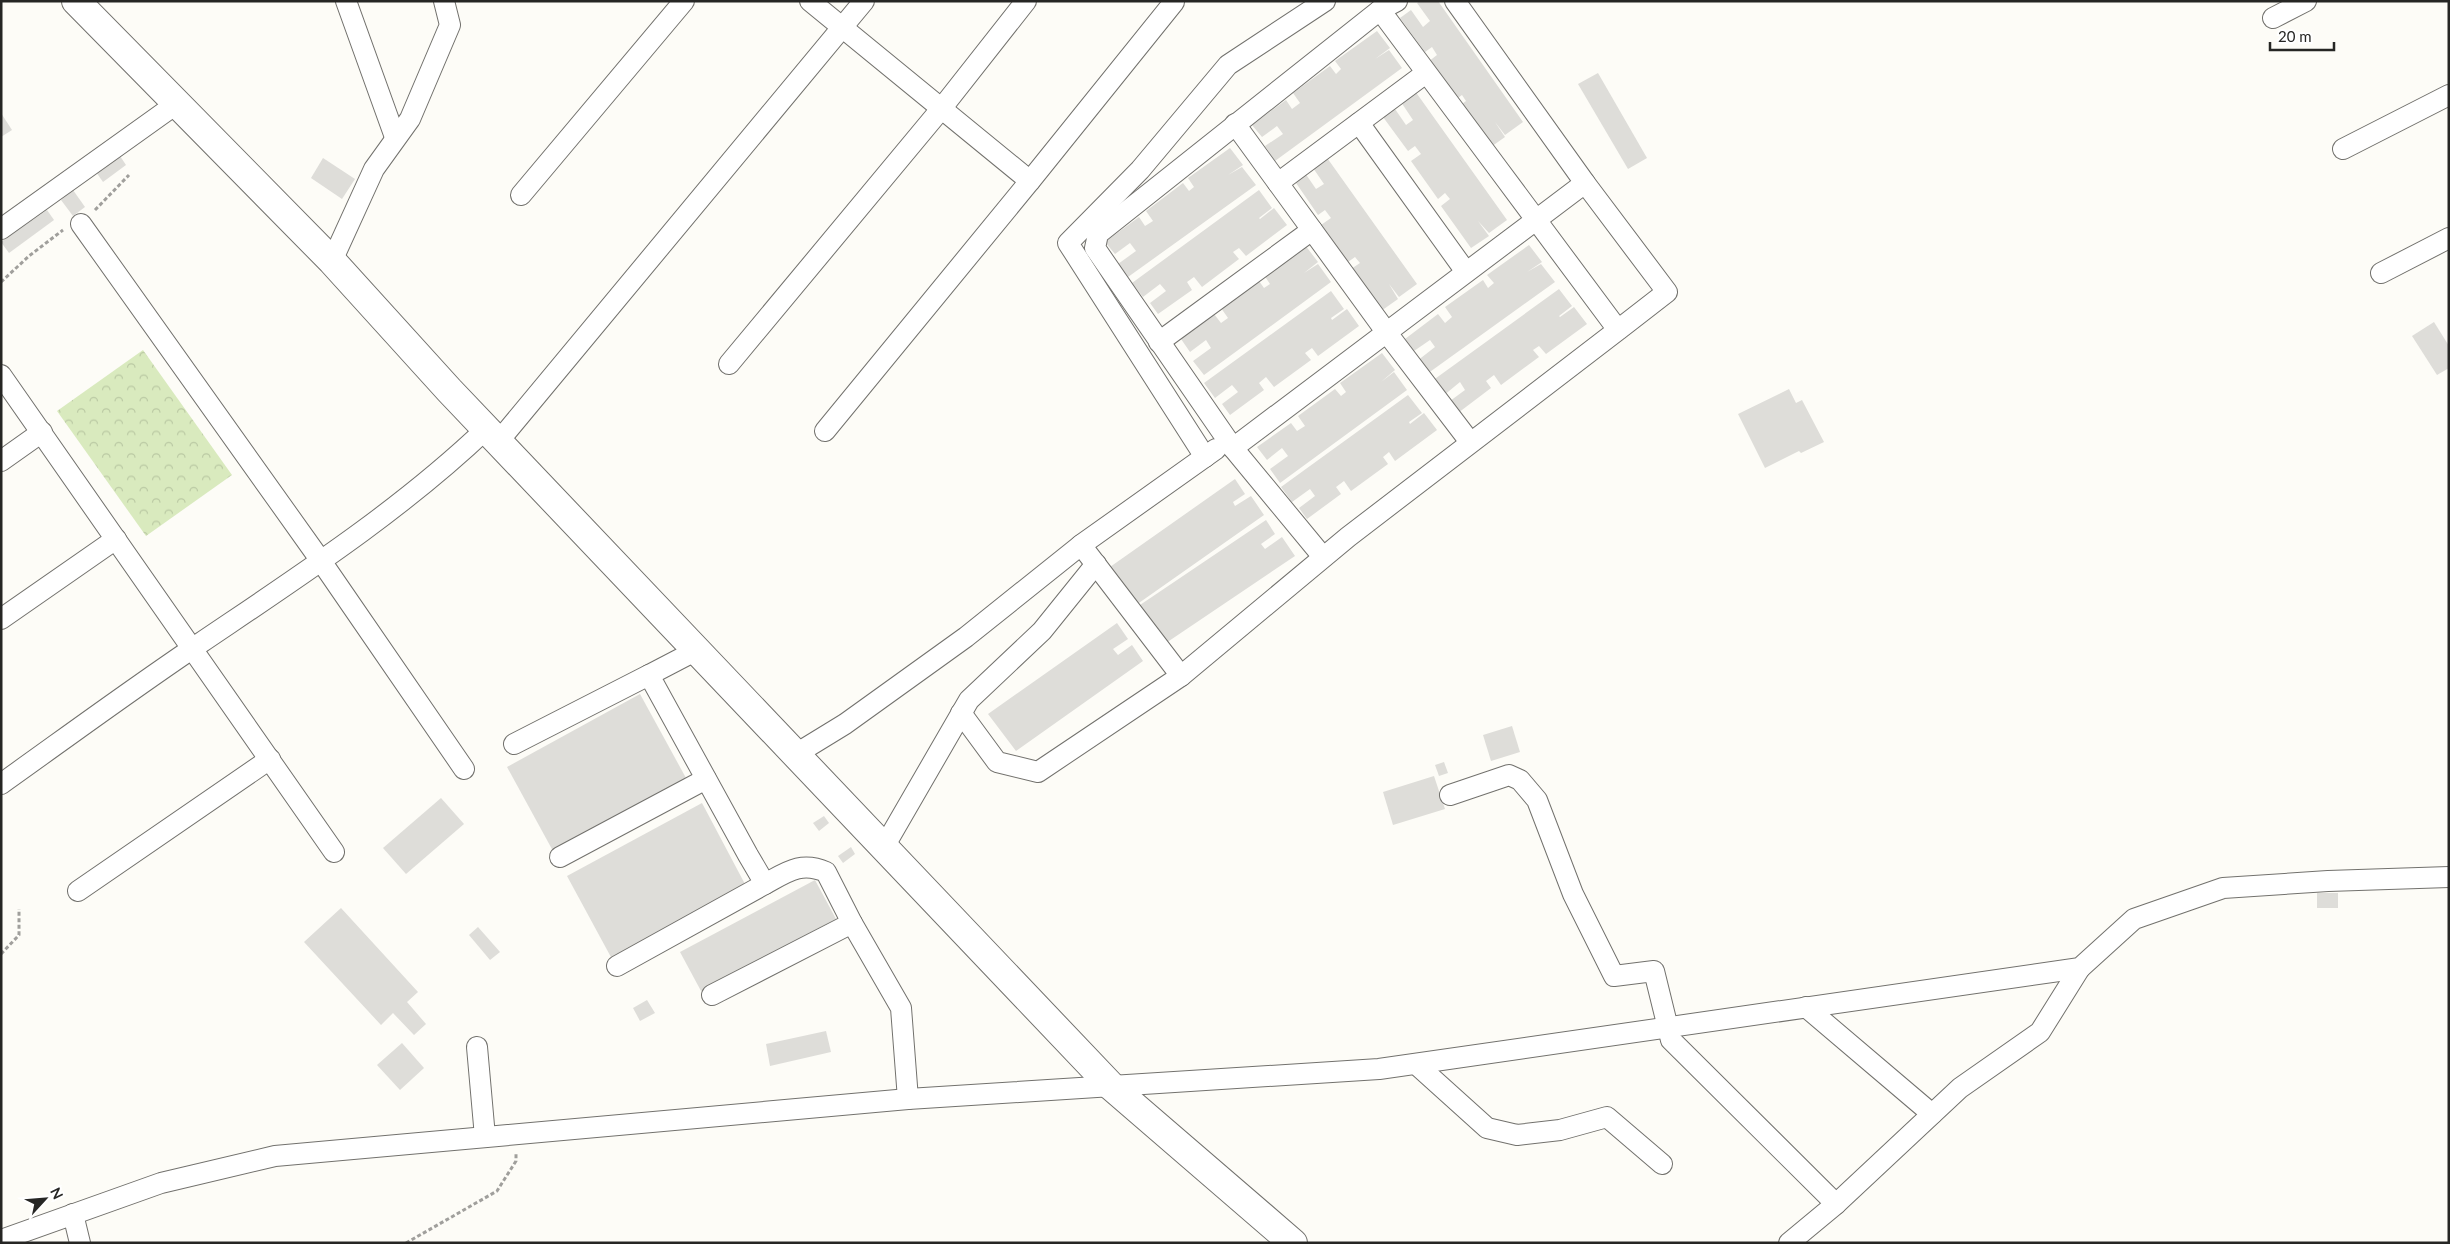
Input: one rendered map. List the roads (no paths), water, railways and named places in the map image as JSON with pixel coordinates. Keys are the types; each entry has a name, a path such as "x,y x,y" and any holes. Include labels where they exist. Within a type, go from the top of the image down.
{"main road":[{"path":"76,1 332,261 492,435 1112,1087 1293,1243"}],"street":[{"path":"346,1 395,137"},
{"path":"332,261 374,169 395,137 410,120 450,25 444,1"},
{"path":"521,195 684,1"},
{"path":"810,1 841,29 1030,181"},
{"path":"1,784 193,648 321,561 451,462 492,435 864,1"},
{"path":"729,364 940,109 1026,1"},
{"path":"1205,456 1068,244 1140,170 1228,65 1325,1"},
{"path":"1323,557 1231,444 1095,248 1098,234 1380,10 1398,1"},
{"path":"961,714 997,762 1038,772 1181,676 1323,557 1667,292 1584,183 1455,1"},
{"path":"2273,18 2306,1"},
{"path":"825,431 1174,2"},
{"path":"1380,10 1618,330"},
{"path":"1278,183 1426,73"},
{"path":"2343,148 2449,95"},
{"path":"1,229 176,104"},
{"path":"1359,123 1466,272"},
{"path":"1236,124 1387,333 1470,442"},
{"path":"796,754 845,724 966,637 1082,545 1205,456 1231,444 1387,333 1584,183"},
{"path":"81,224 321,561 464,769"},
{"path":"1159,342 1312,230"},
{"path":"2381,273 2449,238"},
{"path":"1,375 334,852"},
{"path":"1,461 42,432"},
{"path":"1,619 116,539"},
{"path":"1082,545 1181,676"},
{"path":"884,847 969,700 1042,631 1096,564"},
{"path":"514,744 697,650"},
{"path":"649,675 765,884"},
{"path":"78,891 270,759"},
{"path":"1450,795 1509,775 1520,780 1538,800 1573,894 1614,976 1654,971 1672,1040 1836,1204"},
{"path":"560,856 706,779"},
{"path":"616,966 797,867 818,868 826,872 852,923 901,1008 908,1098"},
{"path":"1789,1243 1836,1204 1960,1088 2040,1032 2080,968 2134,919 2223,888 2328,881 2449,877"},
{"path":"712,995 852,923"},
{"path":"1,1240 160,1183 275,1156 908,1098 1112,1087 1378,1069 2080,968"},
{"path":"1806,1007 1932,1114"},
{"path":"477,1047 485,1137"},
{"path":"1416,1064 1487,1128 1517,1135 1560,1130 1607,1117 1662,1164"},
{"path":"73,1214 80,1243"}]}
